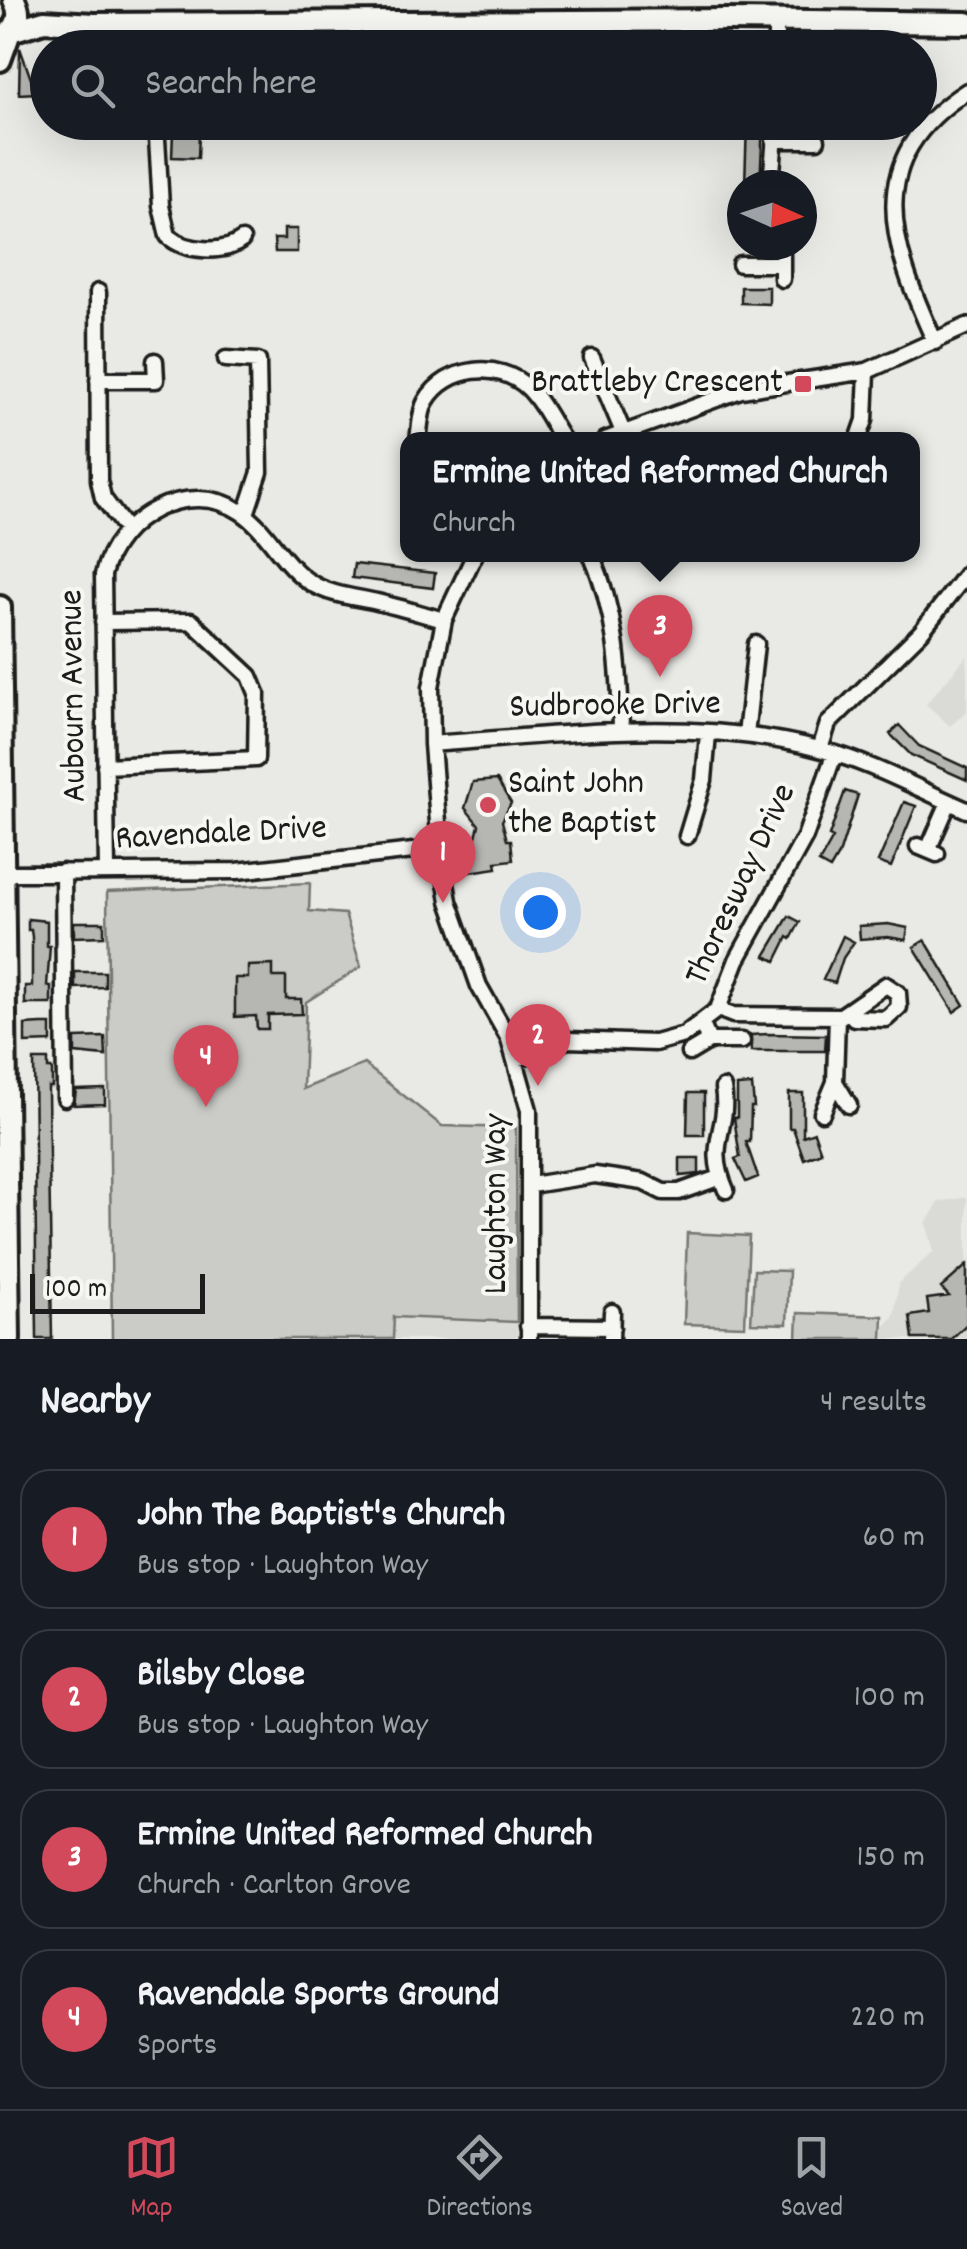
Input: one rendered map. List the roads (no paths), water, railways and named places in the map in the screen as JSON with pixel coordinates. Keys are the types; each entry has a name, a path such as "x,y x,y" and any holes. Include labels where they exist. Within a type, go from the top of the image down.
{"main road":[{"path":"15,2 44,21"},
{"path":"0,60 7,34 18,19 15,2"},
{"path":"7,34 44,21 967,23"},
{"path":"0,607 9,1339"}],"street":[{"path":"776,20 776,30"},
{"path":"154,24 154,30"},
{"path":"937,112 967,91"},
{"path":"157,140 161,206 168,236 186,248 232,248 242,240"},
{"path":"772,170 774,140 817,140"},
{"path":"913,140 895,190 895,228 906,278 935,342"},
{"path":"740,264 782,271 782,260"},
{"path":"98,292 99,480 103,498 126,529 154,509 183,502 218,502 246,514 276,551 311,583 346,596 444,620"},
{"path":"592,358 624,432 741,390 867,371 966,330"},
{"path":"226,359 258,361 260,472 246,514"},
{"path":"98,380 156,380 155,360"},
{"path":"419,432 424,403 441,383 469,370 500,372 528,388 558,432"},
{"path":"861,432 867,371"},
{"name":"Aubourn Avenue","path":"107,872 104,570 126,529"},
{"name":"Laughton Way","path":"471,562 444,620 431,687 432,744 440,848 449,901 479,986 510,1039 530,1110 528,1333"},
{"path":"597,562 620,664 621,730"},
{"name":"Thoresway Drive","path":"517,1059 568,1040 655,1043 684,1034 718,1009 737,960 805,837 827,752 828,724 921,632 967,572"},
{"path":"102,622 191,621 250,676 258,693 256,759 105,766"},
{"path":"746,735 756,644"},
{"name":"Sudbrooke Drive","path":"432,744 621,730 746,735 827,752 896,775 967,810"},
{"path":"687,836 704,780 708,734"},
{"path":"928,851 948,802"},
{"name":"Ravendale Drive","path":"4,873 238,871 440,848"},
{"path":"63,872 65,1098"},
{"path":"718,1009 733,1015 843,1014 835,1082 822,1113"},
{"path":"700,1022 710,1042"},
{"path":"689,1054 710,1042 742,1041"},
{"path":"835,1082 849,1105"},
{"path":"531,1185 595,1175 643,1182 664,1192 724,1184 716,1144 726,1103 723,1088"},
{"path":"528,1333 612,1326"}],"place":[{"name":"Brattleby Crescent","path":"803,384"},
{"name":"Ermine United Reformed Church","path":"660,677"},
{"name":"Saint John the Baptist","path":"488,805"},
{"name":"John The Baptist's Church","path":"443,903"},
{"name":"Bilsby Close","path":"538,1086"},
{"name":"Ravendale Sports Ground","path":"206,1107"}]}
